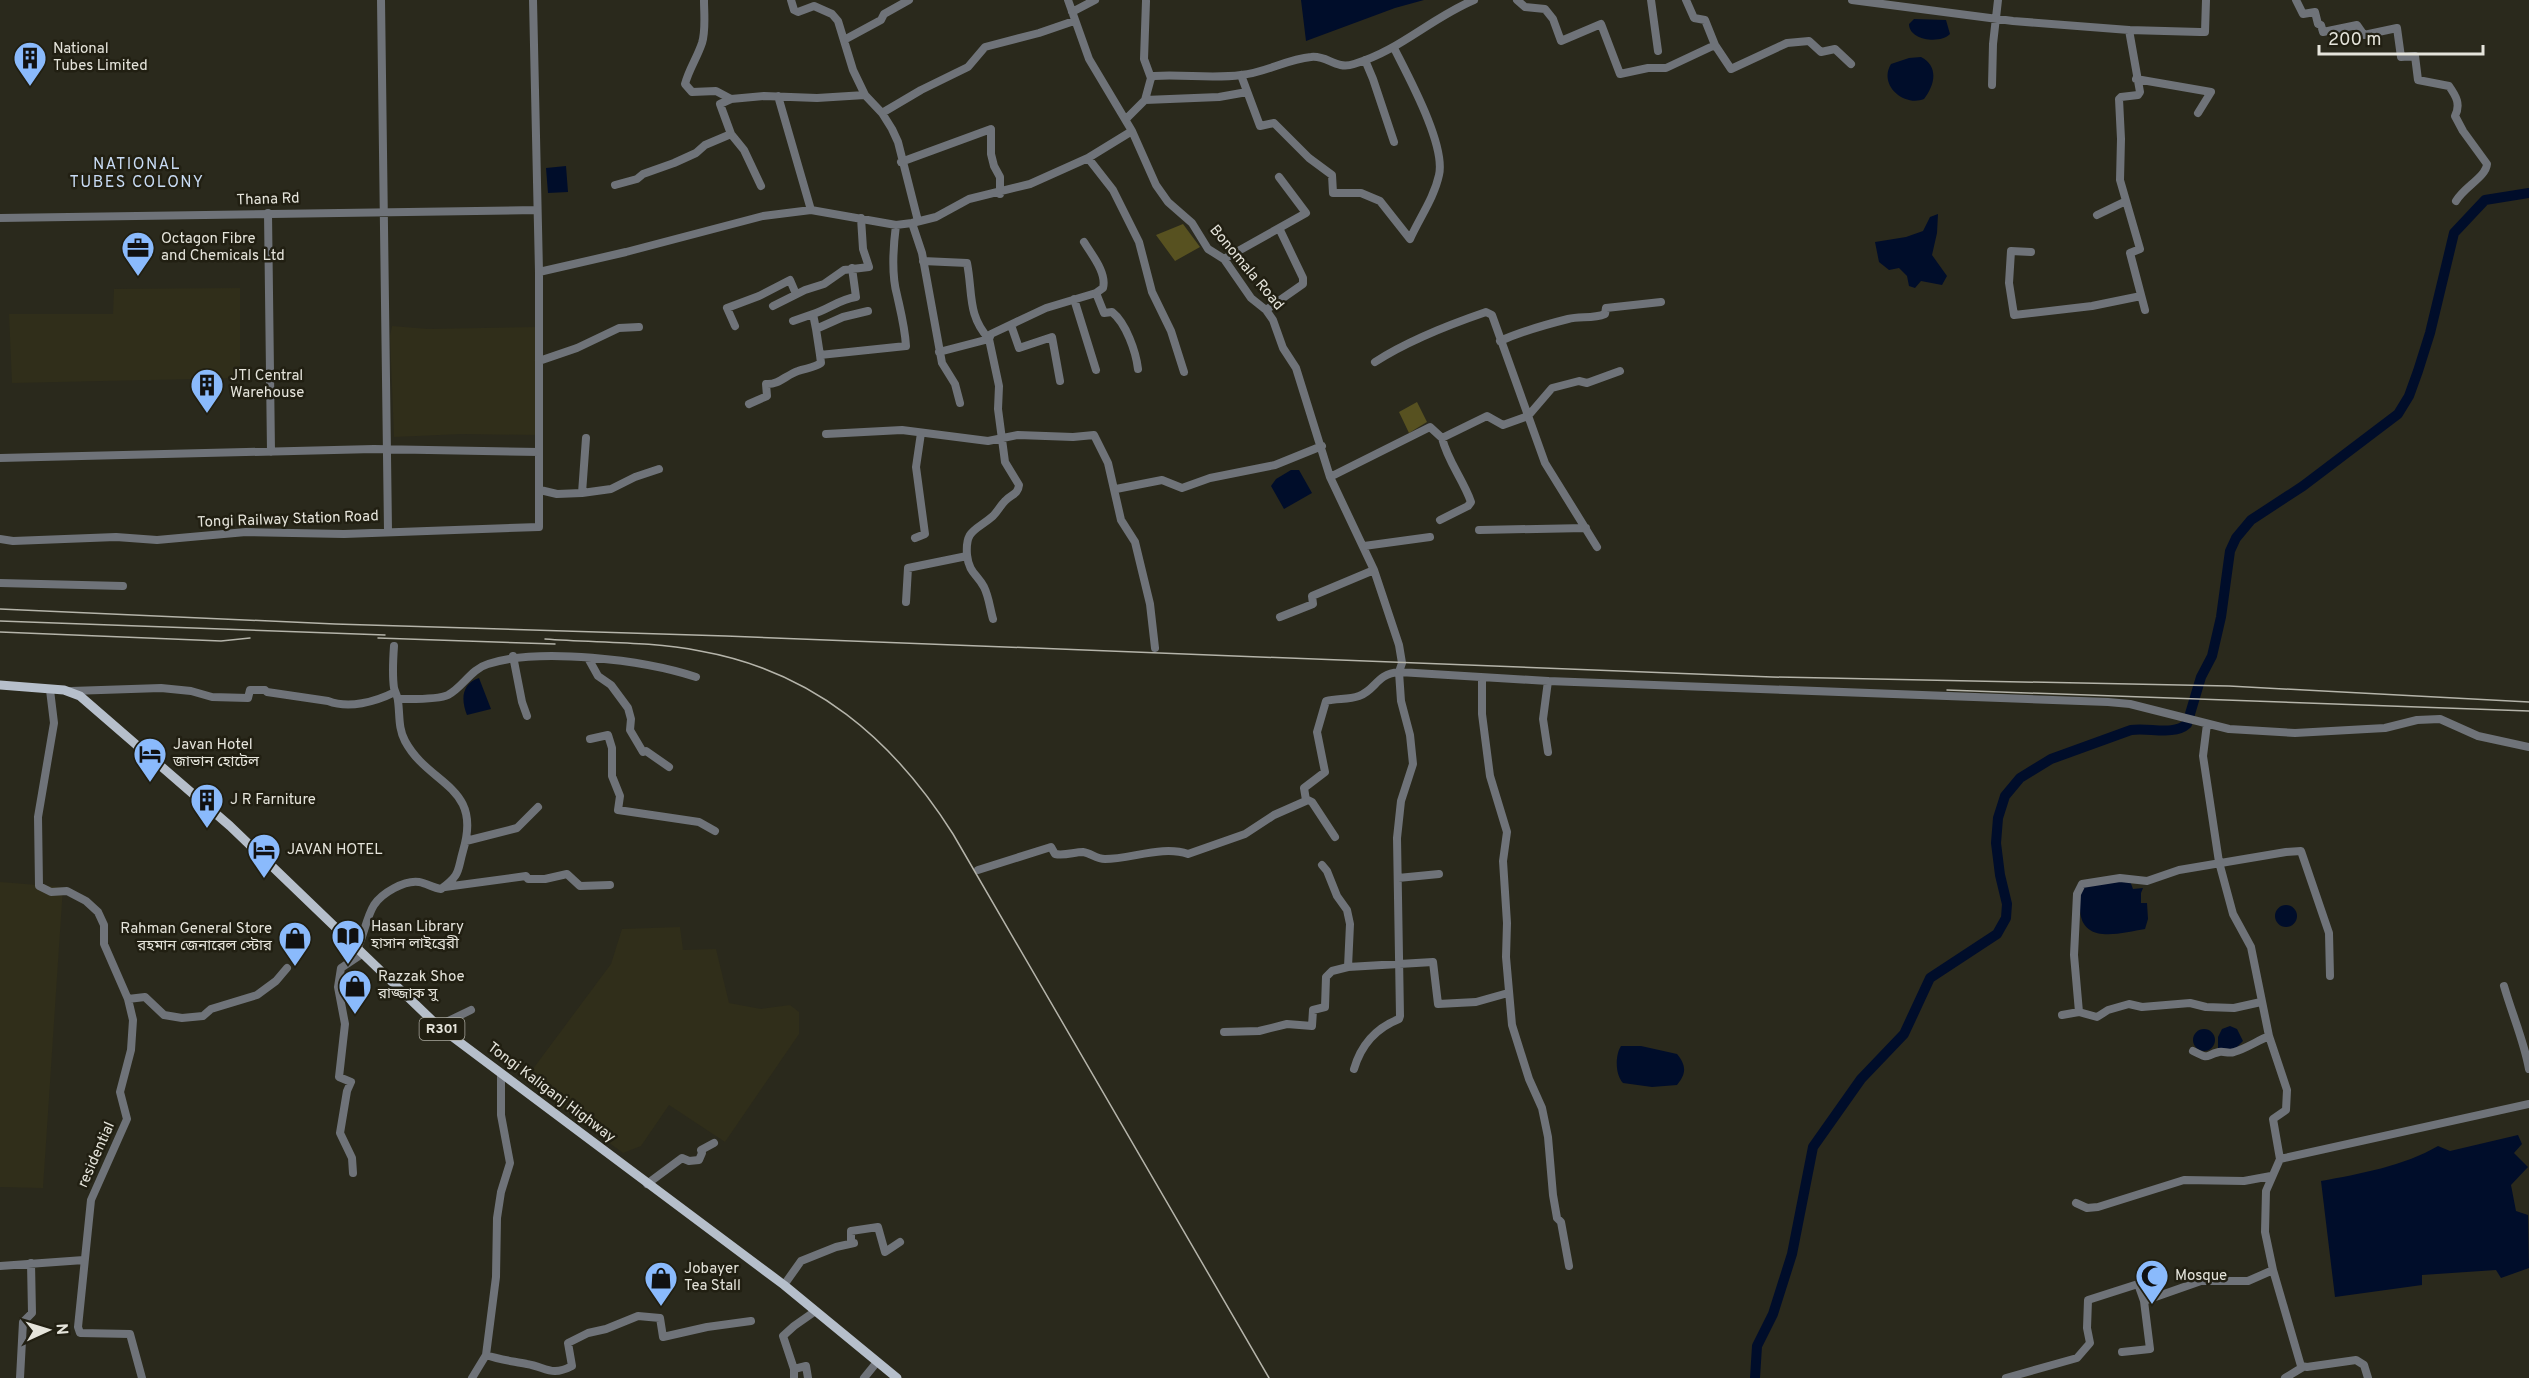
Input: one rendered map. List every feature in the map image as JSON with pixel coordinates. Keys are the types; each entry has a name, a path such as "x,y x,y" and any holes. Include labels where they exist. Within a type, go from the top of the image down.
{"main road":[{"name":"Tongi Kaliganj Highway","path":"1,685 70,692 80,696 230,826 438,1026 784,1285 897,1378"}],"street":[{"path":"381,0 388,531"},
{"path":"533,0 539,272 538,452 540,490 557,494 582,494 611,489 635,477 659,469"},
{"path":"704,0 705,23 702,42 688,70 685,84 692,92 716,91 731,99"},
{"path":"791,0 794,10 798,12 814,6 832,14 838,21 853,70 865,95 882,113 898,142 932,296 939,352 942,363 955,384 960,404"},
{"path":"844,40 881,20 884,14 909,0"},
{"name":"Bonomala Road","path":"1068,0 1089,59 1126,119 1156,185 1168,202 1192,224 1208,249 1224,259 1251,298 1266,310 1273,320 1283,348 1296,368 1330,477 1374,570 1401,654 1402,663 1399,672 1401,701 1410,735 1413,764 1401,801 1397,838 1399,1019 1387,1024 1374,1034 1361,1049 1354,1069"},
{"path":"1072,12 1095,0"},
{"path":"1151,78 1164,75 1241,75 1310,57 1323,57 1332,64 1343,66 1394,48 1441,15 1474,0"},
{"path":"1517,0 1525,7 1545,9 1553,19 1561,40 1601,24 1620,74 1648,68 1666,68 1715,45"},
{"path":"1650,0 1658,51"},
{"path":"1686,0 1694,18 1705,20 1715,45 1731,69 1787,43 1809,41 1821,52 1835,49 1851,64"},
{"path":"1852,0 1996,19 2129,30 2205,32 2205,0"},
{"path":"1992,85 1998,0"},
{"path":"2296,0 2303,14 2315,12 2318,25 2321,25 2323,32 2357,25 2364,35 2397,28 2401,57 2415,56 2418,80 2449,86 2457,97 2456,116 2463,131 2487,164 2485,171 2468,185 2456,201"},
{"path":"1126,119 1146,100 1151,78 1144,59 1146,1"},
{"path":"882,113 921,90 968,67 985,47 1074,21"},
{"path":"2129,30 2140,92 2138,95 2119,99 2120,180 2124,202 2139,249 2130,253 2145,310"},
{"path":"1241,75 1260,126 1274,123 1309,158 1332,175 1333,193 1361,193 1380,201 1410,239 1432,198 1440,172 1440,164 1435,139 1394,48"},
{"path":"1365,60 1394,142"},
{"path":"2136,79 2211,92 2198,113"},
{"path":"1146,100 1219,97 1247,92"},
{"path":"760,186 744,150 731,134 720,104 731,99 778,96 817,99 865,95"},
{"path":"778,96 811,210"},
{"path":"901,162 991,129 991,154 993,166 1000,177 1000,194"},
{"path":"539,272 763,216 811,210 896,225 915,222 936,217 969,199 1000,194 1030,184 1088,158 1132,131"},
{"path":"615,185 637,179 643,174 674,163 696,153 705,145 731,134"},
{"path":"1088,158 1113,190 1139,242 1152,292 1172,331 1184,372"},
{"path":"1224,259 1305,213 1279,177"},
{"path":"2097,215 2124,202"},
{"name":"Thana Rd","path":"0,218 537,210"},
{"path":"268,213 271,452"},
{"path":"773,306 796,294 824,284 840,272 869,266 863,249 861,218"},
{"path":"820,355 906,346 905,327 895,279 893,248 896,225"},
{"path":"1266,310 1303,285 1303,278 1279,228"},
{"path":"939,352 989,339 991,334 1036,312 1096,293 1103,288 1105,282 1102,272 1084,242"},
{"path":"2031,252 2011,251 2009,283 2014,315 2092,306 2141,296"},
{"path":"923,261 967,264 969,296 977,324 989,339 999,386 998,410 1005,462 1019,484 1017,493 1005,499 993,515 971,531 967,540 970,572 987,592 993,619"},
{"path":"793,321 825,310 846,298 856,297 852,268"},
{"path":"735,326 727,308 759,296 790,280 796,294"},
{"path":"1096,293 1104,313 1112,312 1121,324 1134,352 1138,369"},
{"path":"1074,299 1096,370"},
{"path":"1500,341 1528,328 1552,325 1569,319 1597,317 1605,314 1606,308 1661,302"},
{"path":"816,329 843,317 868,311"},
{"path":"1375,362 1422,337 1486,312 1492,315 1545,463 1597,547"},
{"path":"749,404 767,396 766,384 772,384 795,372 821,363 813,314"},
{"path":"1011,325 1019,348 1052,337 1060,381"},
{"path":"539,361 577,348 619,328 639,327"},
{"path":"1442,438 1487,416 1503,425 1528,416 1552,388 1579,381 1587,383 1620,371"},
{"path":"1330,477 1430,427 1442,438 1446,452 1464,482 1471,502 1468,506 1440,520"},
{"path":"826,434 888,430 988,441 1028,434 1073,437 1094,435 1108,463 1116,489 1121,520 1135,543 1146,584 1155,648"},
{"path":"915,538 925,534 916,467 921,433"},
{"path":"582,494 586,438"},
{"path":"1116,489 1162,480 1182,488 1210,478 1275,465 1322,446"},
{"path":"0,458 387,449 538,452"},
{"name":"Tongi Railway Station Road","path":"0,539 13,541 116,537 157,540 246,532 344,534 539,527 541,524 540,490"},
{"path":"1479,530 1586,528"},
{"path":"1364,546 1430,537"},
{"path":"906,602 908,568 967,556"},
{"path":"1280,616 1313,604 1312,596 1374,570"},
{"path":"0,583 123,586"},
{"path":"394,646 400,731 406,743 426,768 443,779 462,800 467,820 461,868 451,882 441,889"},
{"path":"513,656 527,716"},
{"path":"70,692 161,688 191,691 212,697 248,698 250,690 257,690 328,701 337,705 363,704 397,696 445,696 478,668 513,656 588,658 635,663 696,677"},
{"path":"588,658 598,676 610,685 628,708 631,719 630,730 643,752 646,751 669,767"},
{"path":"1306,801 1304,788 1325,772 1317,732 1326,701 1363,695 1381,677 1399,672 1548,681 2130,704 2229,729 2295,733 2379,729 2417,720 2440,719 2478,736 2529,747"},
{"path":"1482,678 1482,714 1490,776 1507,832 1503,861 1508,993 1512,1025 1529,1079 1542,1108 1548,1137 1553,1195 1557,1218 1561,1222 1569,1266"},
{"path":"1548,681 1543,718 1548,752"},
{"name":"residential","path":"50,690 54,723 38,817 39,886 51,892 67,891 86,901 98,912 104,925 104,944 128,999 133,1020 131,1050 119,1097 127,1119 92,1200 78,1331 80,1333 130,1334 142,1378"},
{"path":"2206,724 2203,756 2219,862 2233,914 2251,947 2269,1036 2288,1102 2284,1113 2273,1119 2280,1159 2266,1191 2265,1232 2273,1270 2303,1367"},
{"path":"590,739 608,735 612,748 612,776 620,796 618,810 699,822 715,831"},
{"path":"978,870 1051,847 1055,854 1083,852 1102,859 1182,851 1188,854 1245,834 1274,815 1306,801 1312,802 1335,837"},
{"path":"466,841 517,828 538,807"},
{"path":"2079,1012 2074,955 2077,894 2082,884 2120,878 2147,881 2179,870 2219,862 2301,851 2329,933 2330,976"},
{"path":"1322,865 1327,871 1337,896 1347,910 1350,924 1348,967"},
{"path":"353,1173 352,1158 340,1133 347,1091 351,1082 339,1077 345,1024 338,980 341,968 359,952 374,905 389,891 413,882 441,889 488,880 526,876 528,879 545,879 567,874 580,886 610,885"},
{"path":"1398,878 1439,874"},
{"path":"1224,1032 1259,1031 1287,1024 1312,1026 1313,1010 1325,1007 1326,976 1332,971 1348,967 1400,963 1434,964 1437,1004 1476,1002 1508,993"},
{"path":"128,999 145,998 164,1015 182,1018 202,1016 212,1010 257,995 276,981 286,968"},
{"path":"2504,986 2513,1018 2525,1047 2529,1069"},
{"path":"2062,1015 2079,1012 2097,1017 2108,1010 2129,1005 2142,1007 2190,1003 2206,1007 2234,1008 2261,1002"},
{"path":"438,1026 471,1010"},
{"path":"2193,1051 2204,1057 2211,1057 2220,1052 2236,1052 2254,1041 2269,1036"},
{"path":"472,1378 486,1354 496,1277 497,1218 501,1192 510,1163 501,1115 501,1075"},
{"path":"2280,1159 2529,1104"},
{"path":"647,1184 682,1158 689,1161 699,1160 701,1150 714,1143"},
{"path":"2076,1203 2087,1208 2098,1207 2184,1180 2244,1181 2271,1176"},
{"path":"784,1285 801,1261 853,1243 851,1231 878,1227 885,1252 900,1242"},
{"path":"0,1266 84,1260"},
{"path":"20,1378 23,1322 33,1313 31,1263"},
{"path":"2144,1301 2201,1281 2248,1281 2273,1270"},
{"path":"2006,1378 2077,1358 2090,1343 2087,1328 2088,1300 2138,1284 2144,1301 2150,1349 2122,1352"},
{"path":"794,1378 794,1369 783,1336 814,1312"},
{"path":"486,1354 501,1361 530,1364 542,1371 565,1370 572,1366 568,1343 588,1333 606,1329 638,1316 660,1318 663,1337 707,1327 751,1321"},
{"path":"2285,1378 2303,1367 2356,1360 2364,1365 2368,1378"},
{"path":"864,1378 877,1362"},
{"path":"794,1369 806,1366 808,1378"}],"shaded area":[{"path":"1183,224 1200,247 1175,261 1156,235"},
{"name":"Octagon Fibre and Chemicals Ltd","path":"240,288 240,378 12,383 9,314 113,314 114,289"},
{"path":"392,326 428,329 537,327 538,435 462,434 394,437 390,336"},
{"path":"1417,402 1427,422 1409,433 1399,412"},
{"path":"0,882 63,887 43,1188 0,1187"},
{"path":"680,927 683,950 716,949 729,1003 761,1009 790,1005 799,1012 799,1034 725,1142 669,1105 641,1146 623,1153 524,1081 611,964 622,929"}],"water":[{"path":"1301,0 1424,0 1395,8 1306,41"},
{"path":"1914,19 1946,20 1950,34 1933,40 1920,37 1910,30 1909,24"},
{"path":"1921,57 1931,65 1933,71 1931,88 1924,99 1916,101 1901,97 1890,86 1888,72 1891,64"},
{"path":"566,166 568,192 548,193 546,168"},
{"path":"1938,214 1932,255 1947,276 1942,285 1921,281 1915,288 1909,286 1907,276 1899,268 1889,270 1879,262 1875,242 1906,237 1923,231 1930,217"},
{"path":"1291,470 1299,470 1312,493 1284,509 1271,486 1276,479"},
{"path":"479,678 491,709 467,715 464,693 469,684"},
{"path":"2115,880 2130,881 2133,889 2143,888 2141,903 2147,903 2148,919 2145,929 2104,934 2088,928 2082,921 2079,901 2082,887"},
{"path":"2286,905 2294,908 2297,916 2294,924 2286,927 2278,924 2275,916 2278,908"},
{"path":"2230,1026 2237,1029 2243,1041 2234,1050 2218,1048 2218,1037 2222,1029"},
{"path":"2204,1029 2212,1032 2215,1040 2212,1048 2204,1051 2196,1048 2193,1040 2196,1032"},
{"path":"1621,1046 1641,1046 1677,1054 1684,1065 1684,1073 1677,1085 1652,1087 1623,1083 1618,1075 1617,1065"},
{"path":"2518,1135 2522,1144 2514,1153 2528,1167 2511,1185 2516,1211 2528,1215 2529,1268 2501,1278 2496,1270 2422,1275 2422,1285 2335,1297 2321,1181 2396,1164 2438,1146 2450,1151"}],"waterway":[{"path":"1755,1378 1757,1346 1773,1314 1792,1254 1813,1147 1861,1079 1904,1034 1930,978 1997,934 2006,918 2007,904 1996,843 1998,818 2005,796 2020,778 2051,759 2131,730 2175,730 2187,724 2201,677 2212,656 2221,617 2230,551 2236,538 2251,520 2303,486 2398,414 2409,396 2430,333 2454,233 2485,200 2529,193"}],"railway":[{"path":"0,609 335,624 726,636 1772,677 2229,686 2529,702"},
{"path":"0,621 385,635"},
{"path":"0,632 221,641 250,638"},
{"path":"378,638 555,644"},
{"path":"545,639 662,645 741,661 779,675 814,693 846,714 904,768 930,800 953,834 1269,1378"},
{"path":"1947,690 2529,711"}],"place":[{"name":"National Tubes Limited","path":"30,87"},
{"name":"Octagon Fibre and Chemicals Ltd","path":"138,277"},
{"name":"JTI Central Warehouse","path":"207,414"},
{"name":"Javan Hotel জাভান হোটেল","path":"150,783"},
{"name":"J R Farniture","path":"207,829"},
{"name":"JAVAN HOTEL","path":"264,879"},
{"name":"Hasan Library হাসান লাইব্রেরী","path":"348,965"},
{"name":"Rahman General Store রহমান জেনারেল স্টোর","path":"295,967"},
{"name":"Razzak Shoe রাজ্জাক সু","path":"355,1015"},
{"name":"Mosque","path":"2152,1305"},
{"name":"Jobayer Tea Stall","path":"661,1307"}],"district":[{"name":"NATIONAL TUBES COLONY","path":"137,174"}]}
